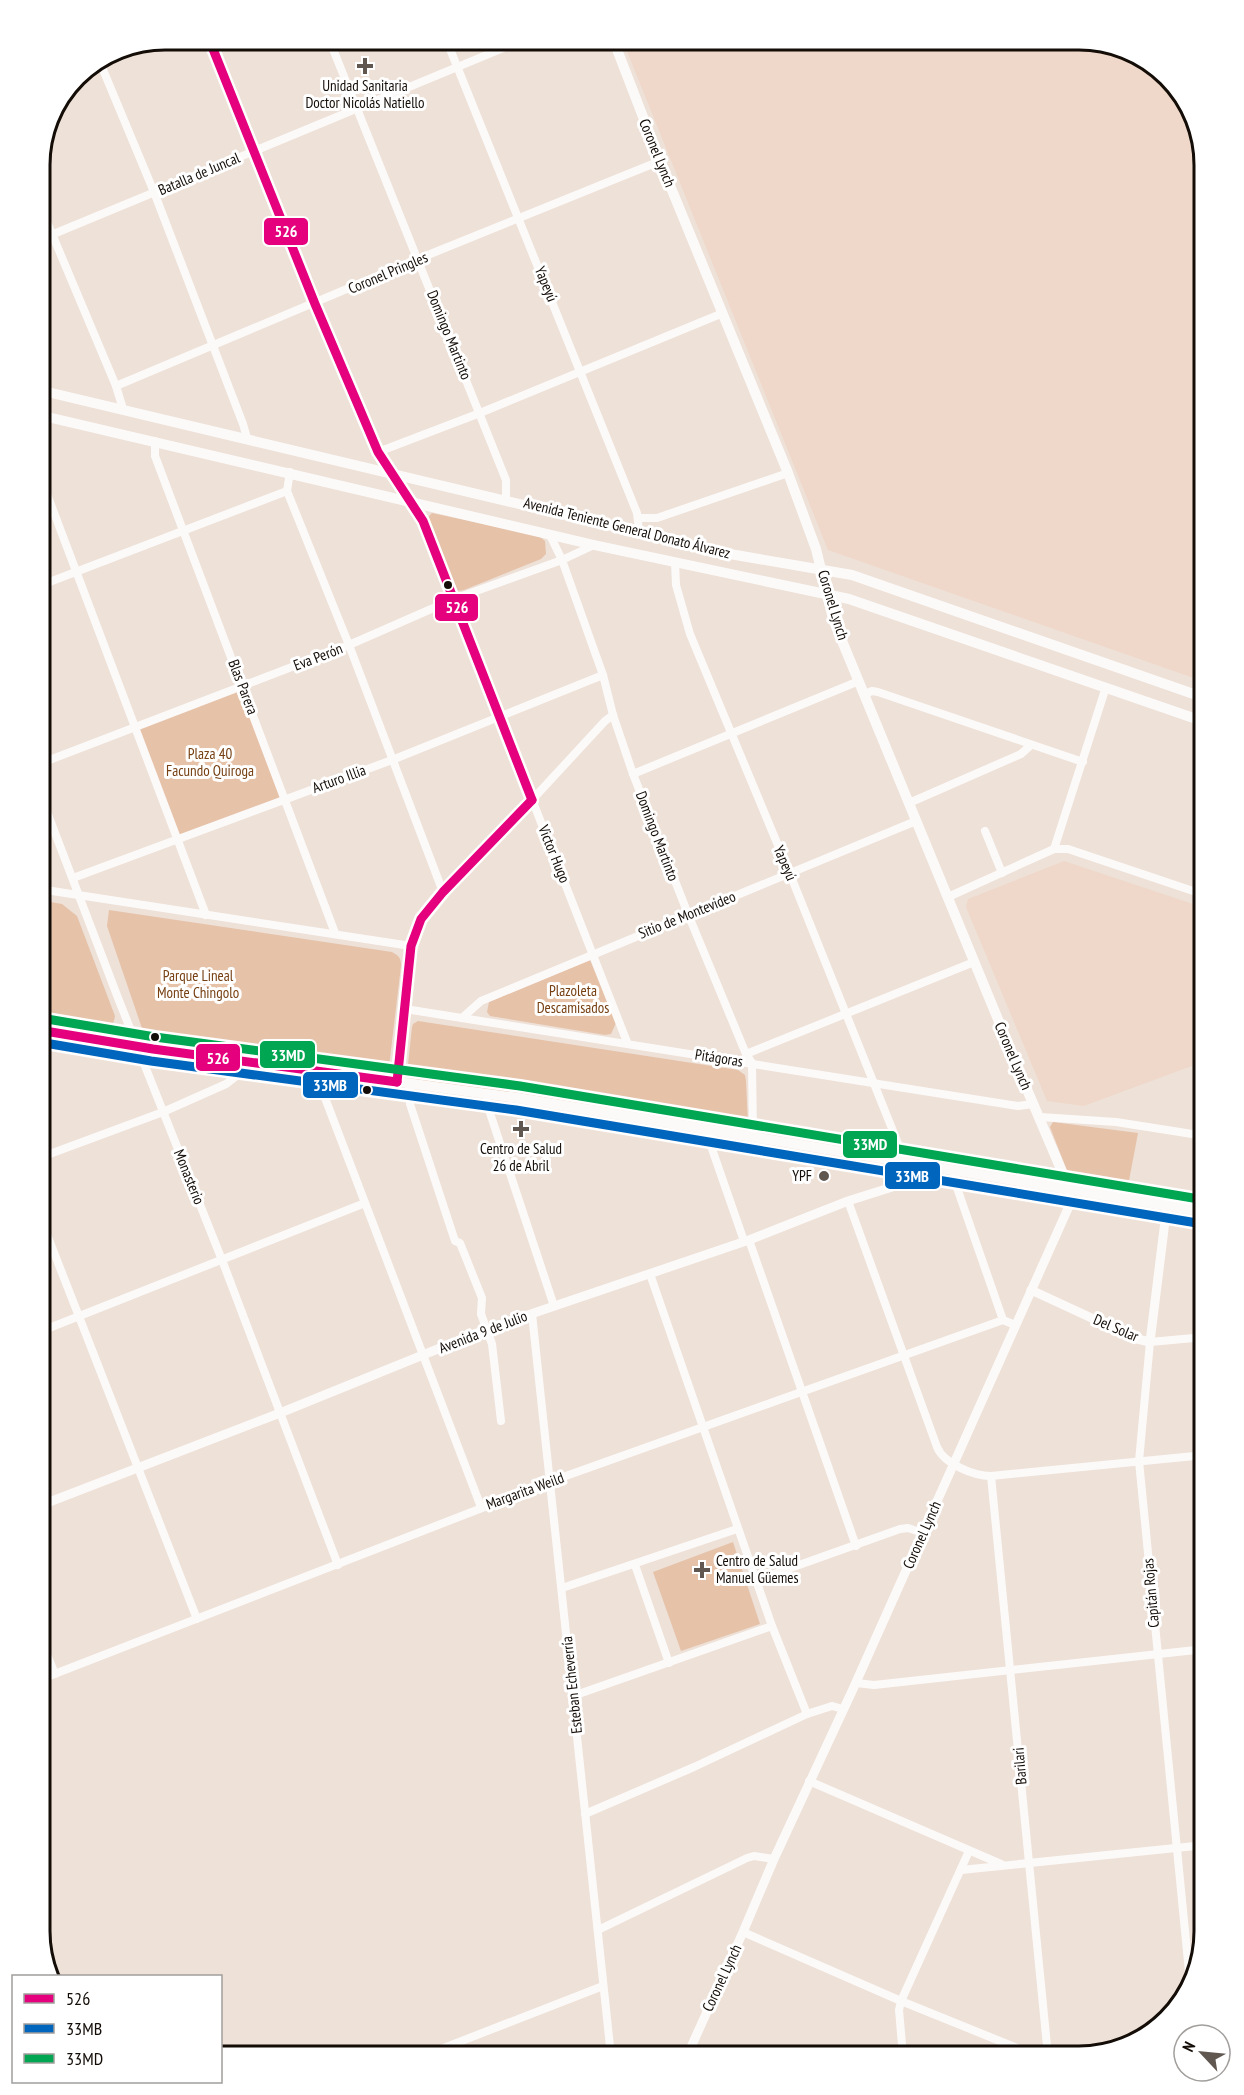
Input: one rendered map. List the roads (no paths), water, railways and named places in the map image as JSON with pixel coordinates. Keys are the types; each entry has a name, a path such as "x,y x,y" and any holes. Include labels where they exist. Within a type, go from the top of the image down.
{"main road":[{"name":"Coronel Lynch","path":"617,50 660,161 788,473 816,549 833,619 1069,1188"},
{"name":"Avenida Teniente General Donato Álvarez","path":"50,392 730,554 852,575 1194,694"},
{"name":"Avenida Teniente General Donato Álvarez","path":"50,417 290,472 550,535 869,605 1194,718"},
{"path":"50,1032 321,1073 487,1094 1194,1210"}],"street":[{"name":"Victor Hugo","path":"213,50 315,304 378,452 413,501 423,521 627,1042"},
{"name":"Domingo Martinto","path":"334,50 506,480 506,499"},
{"name":"Yapeyú","path":"450,50 639,518 639,531"},
{"name":"Batalla de Juncal","path":"52,235 497,50"},
{"path":"102,68 214,345 247,438"},
{"name":"Coronel Pringles","path":"116,386 418,259 660,161"},
{"path":"50,230 116,386 123,409"},
{"path":"378,452 480,413 723,313"},
{"name":"Blas Parera","path":"155,441 155,456 335,933"},
{"path":"290,472 287,491 349,645 443,892"},
{"path":"639,518 657,518 788,473"},
{"path":"50,582 287,491"},
{"path":"50,502 206,915"},
{"path":"655,535 657,518"},
{"name":"Domingo Martinto","path":"550,535 562,560 603,675 613,715 633,774 688,914 746,1054 752,1063"},
{"name":"Eva Perón","path":"50,760 349,645 454,599 562,560 594,545"},
{"name":"Yapeyú","path":"675,562 676,585 690,634 790,874 905,1161"},
{"name":"Arturo Illia","path":"74,878 392,760 603,675"},
{"path":"633,774 859,681"},
{"path":"1054,849 1107,687"},
{"path":"865,694 872,691 878,692 1083,762"},
{"path":"397,1082 411,946 421,919 443,892 613,715"},
{"path":"909,804 1021,754 1031,745"},
{"name":"Monasterio","path":"50,818 338,1565"},
{"name":"Sitio de Montevideo","path":"462,1018 481,1001 916,821"},
{"path":"985,831 1002,873"},
{"path":"948,897 1054,849 1068,849 1194,891"},
{"path":"50,891 411,946"},
{"path":"746,1054 974,962"},
{"name":"Pitágoras","path":"405,1009 627,1042 1018,1106 1034,1104"},
{"path":"50,1154 163,1112 226,1084 239,1074 245,1061"},
{"path":"752,1063 753,1136"},
{"path":"321,1073 322,1090 482,1507"},
{"path":"409,1084 410,1104 455,1241 460,1243 482,1298 481,1314 492,1344 501,1421"},
{"path":"487,1094 488,1107 554,1306"},
{"path":"1040,1117 1116,1122 1194,1134"},
{"path":"710,1129 712,1149 803,1392 856,1546"},
{"name":"Avenida 9 de Julio","path":"50,1502 280,1413 488,1329 650,1274 920,1177 927,1165"},
{"path":"956,1170 957,1185 1003,1320 1016,1325"},
{"name":"Coronel Lynch","path":"692,2046 1070,1204 1069,1188"},
{"path":"848,1201 936,1447 942,1456 980,1475 991,1476 1194,1456"},
{"path":"50,1327 365,1203"},
{"name":"Capitán Rojas","path":"1167,1205 1150,1342 1139,1461 1189,1968"},
{"path":"50,1243 197,1620"},
{"path":"650,1274 737,1529 807,1714"},
{"name":"Del Solar","path":"1031,1290 1137,1339 1150,1342 1194,1338"},
{"name":"Esteban Echeverría","path":"532,1314 610,2045"},
{"name":"Margarita Weild","path":"50,1676 482,1507 702,1426 1003,1320"},
{"name":"Barilari","path":"991,1476 1047,2046"},
{"path":"757,1580 900,1529 908,1528 923,1533"},
{"path":"562,1588 737,1529"},
{"path":"635,1565 669,1663"},
{"path":"573,1696 772,1626"},
{"path":"856,1683 874,1685 1194,1650"},
{"path":"50,1662 55,1674"},
{"path":"585,1814 694,1767 807,1714 832,1706 843,1709"},
{"path":"810,1781 1004,1865"},
{"path":"961,1870 1194,1846"},
{"path":"902,2046 899,2010 901,2001 969,1851"},
{"path":"598,1930 747,1858 754,1856 774,1859"},
{"path":"743,1932 901,2001 1012,2046"},
{"path":"450,2045 603,1986"}],"place":[{"name":"Unidad Sanitaria Doctor Nicolás Natiello","path":"365,66"},
{"name":"Centro de Salud 26 de Abril","path":"521,1129"},
{"name":"YPF","path":"824,1176"},
{"name":"Centro de Salud Manuel Güemes","path":"702,1570"}],"park label":[{"name":"Plaza 40 Facundo Quiroga","path":"210,762"},
{"name":"Parque Lineal Monte Chingolo","path":"198,984"},
{"name":"Plazoleta Descamisados","path":"573,1000"}]}
